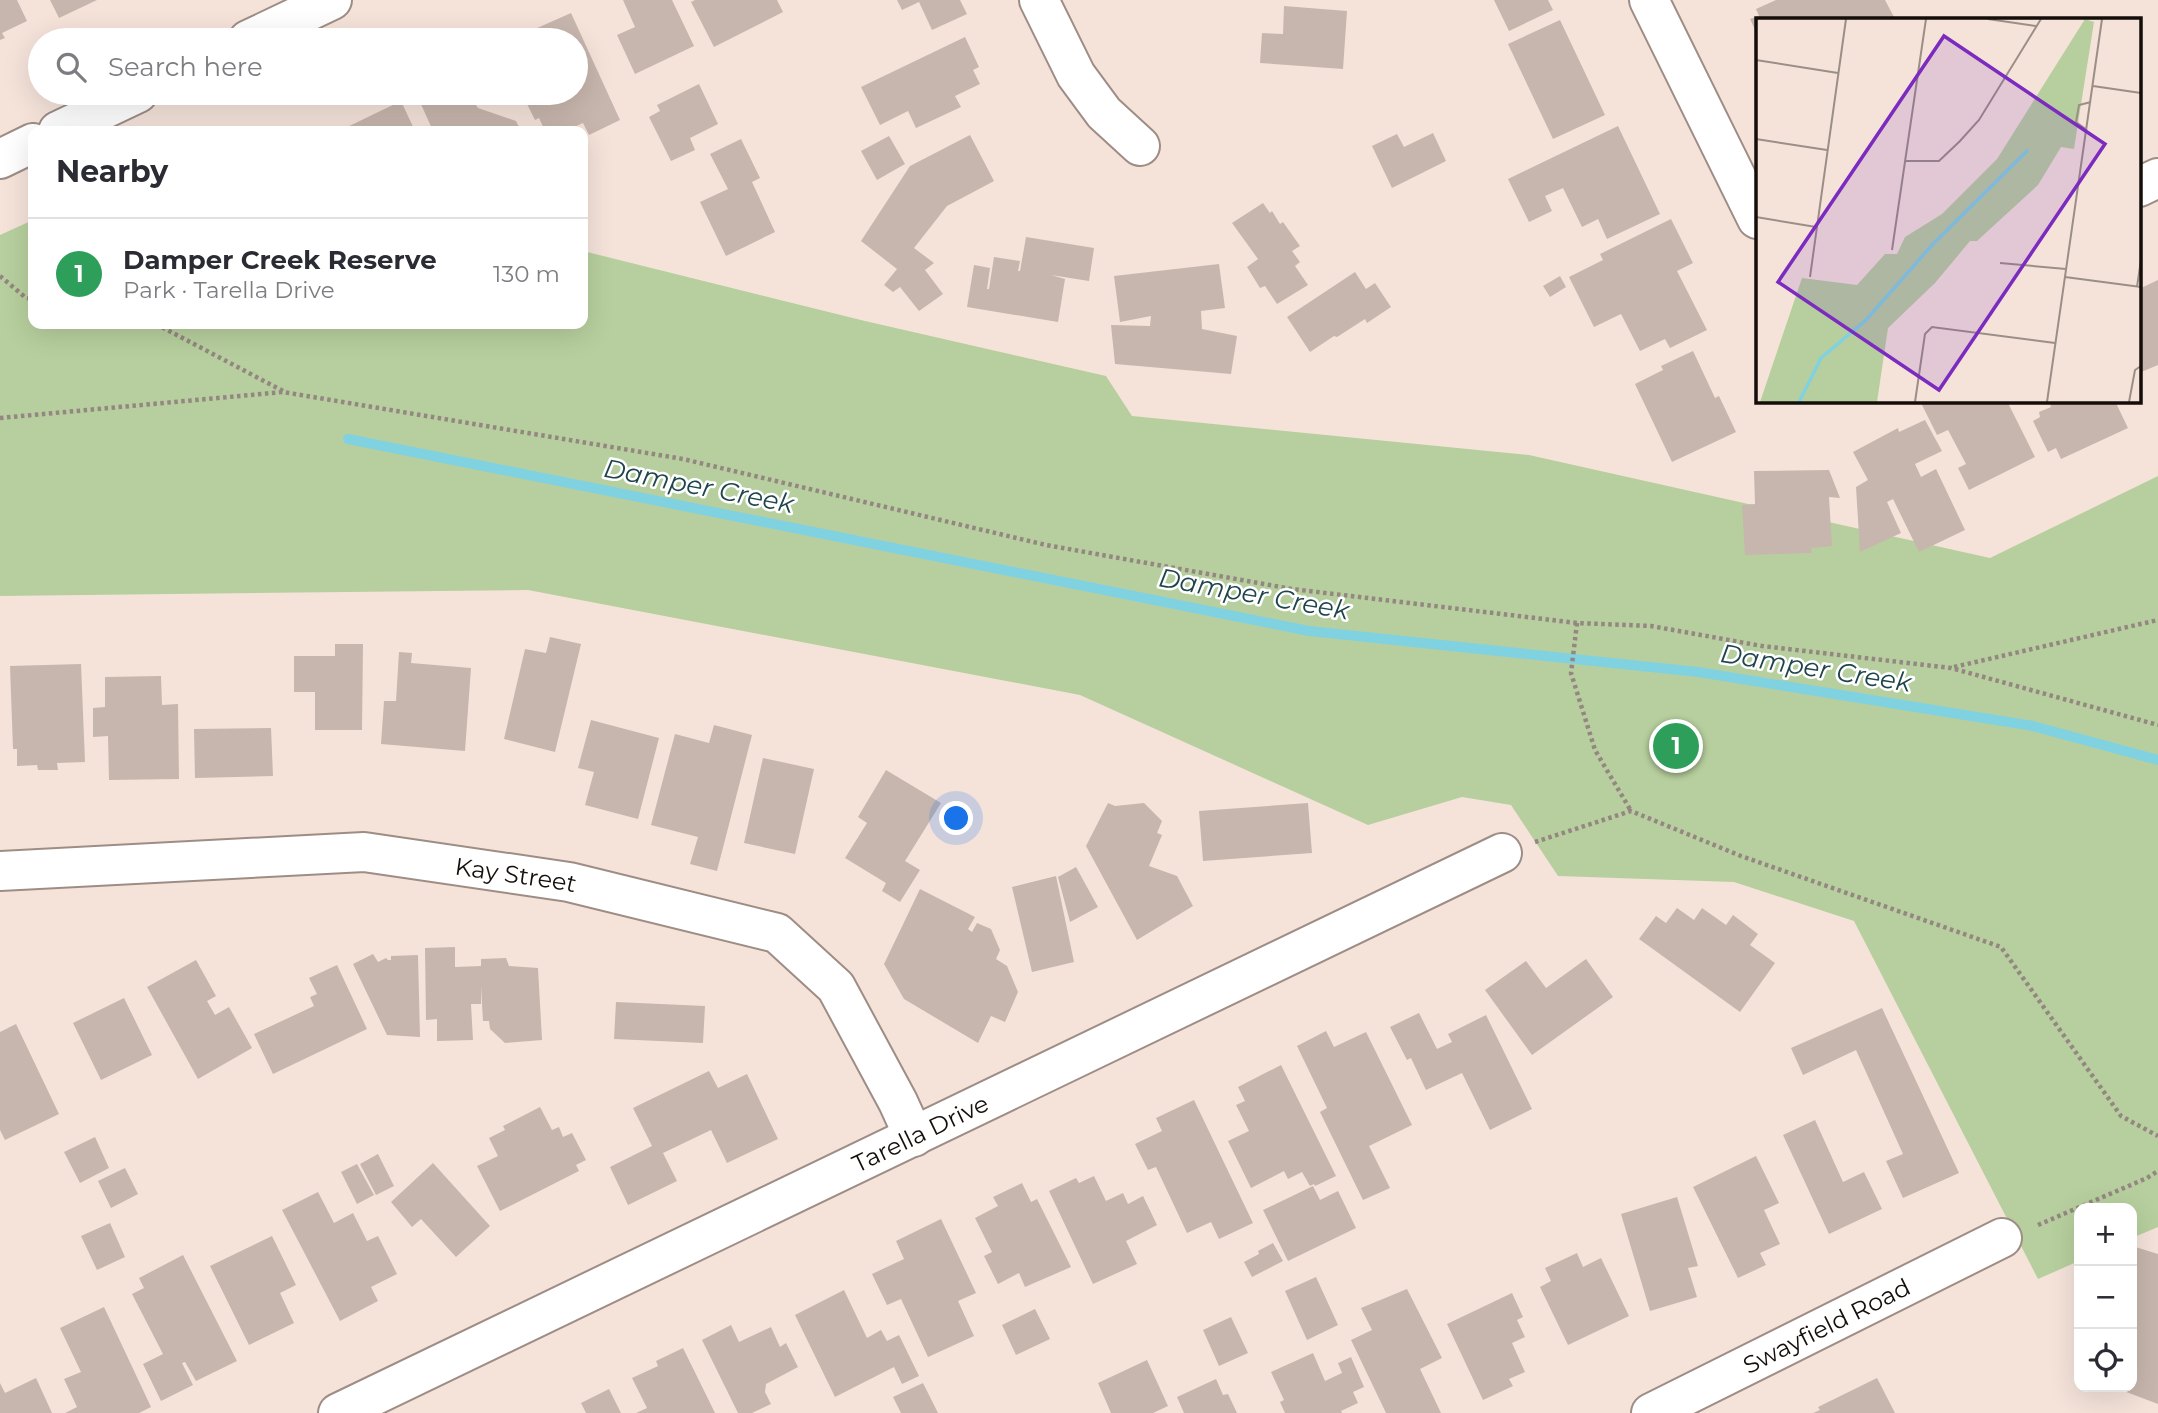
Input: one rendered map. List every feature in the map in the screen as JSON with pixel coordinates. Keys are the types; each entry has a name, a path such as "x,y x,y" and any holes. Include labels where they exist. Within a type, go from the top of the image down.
{"street":[{"path":"273,28 332,0"},
{"path":"1039,0 1076,75 1104,113 1140,146"},
{"path":"1649,0 1756,217"},
{"path":"69,126 113,105"},
{"path":"0,159 28,145"},
{"path":"2140,187 2158,178"},
{"name":"Kay Street","path":"0,871 364,852 569,882 777,933 836,987 914,1137"},
{"name":"Tarella Drive","path":"338,1413 1502,853"},
{"name":"Swayfield Road","path":"1667,1409 2002,1238"}],"path":[{"path":"0,276 28,298"},
{"path":"165,329 284,392"},
{"path":"0,418 284,392 683,459 1046,545 1292,589 1577,622 1651,625 1762,646 1951,668 2158,725"},
{"path":"1951,668 2158,620"},
{"path":"1577,622 1571,673 1595,750 1631,811 1741,856 2001,947 2121,1116 2158,1136"},
{"path":"1502,853 1631,811"},
{"path":"2002,1238 2158,1171"}],"green space":[{"path":"28,222 28,329 588,329 588,252 865,321 1106,376 1132,416 1529,455 1990,558 2158,476 2158,1227 2137,1236 2137,1203 2074,1203 2074,1263 2038,1279 1854,921 1734,882 1558,876 1511,805 1462,797 1368,825 1080,695 528,590 0,596 0,235"}],"building":[{"path":"0,0 17,0 27,21 2,33 5,38 0,40"},
{"path":"50,0 97,0 59,18"},
{"path":"623,0 672,0 694,46 635,74 617,35 635,27"},
{"path":"777,0 783,12 714,47 691,2"},
{"path":"897,0 960,0 967,14 932,30 919,2 902,10"},
{"path":"1494,0 1548,0 1553,10 1509,31"},
{"path":"1776,0 1885,0 1894,18 1756,18 1756,32 1750,19 1759,16 1756,9"},
{"path":"1284,6 1347,11 1343,69 1260,63 1262,33 1283,34"},
{"path":"571,13 578,28 537,28"},
{"path":"1560,20 1605,115 1553,139 1508,44"},
{"path":"965,37 979,67 973,70 980,84 955,96 961,107 916,128 908,111 880,125 861,87"},
{"path":"588,50 620,120 589,135 588,126 583,123 577,126 543,126 539,118 535,120 528,105 588,105"},
{"path":"699,84 718,124 690,138 695,150 671,161 649,117 660,111 657,105"},
{"path":"393,105 403,105 413,126 349,126"},
{"path":"421,105 476,105 516,121 518,126 431,126"},
{"path":"1618,126 1660,214 1607,239 1598,219 1582,227 1563,188 1545,196 1552,211 1529,222 1508,179"},
{"path":"1433,133 1446,161 1392,188 1372,146 1397,134 1404,147"},
{"path":"970,135 994,181 947,206 914,248 934,263 925,270 943,294 919,311 900,287 893,292 884,285 897,269 861,241 910,166"},
{"path":"889,136 905,164 877,180 861,151"},
{"path":"741,139 760,178 752,182 775,232 726,256 700,202 728,189 710,154"},
{"path":"1263,203 1280,224 1283,222 1300,246 1292,251 1300,262 1295,266 1308,285 1277,304 1265,286 1260,288 1247,267 1258,259 1232,223"},
{"path":"1671,219 1693,263 1677,271 1707,330 1670,348 1665,339 1640,351 1621,314 1594,327 1569,277 1603,260 1600,254"},
{"path":"1026,237 1094,248 1089,281 1051,275 1065,279 1058,322 967,307 974,265 990,268 989,289 994,257 1020,261 1020,271"},
{"path":"1219,264 1225,308 1201,311 1202,329 1237,336 1231,374 1115,364 1111,325 1150,326 1151,316 1120,322 1114,276"},
{"path":"1355,272 1366,289 1375,283 1391,307 1367,323 1365,319 1337,337 1334,336 1310,352 1287,317"},
{"path":"1560,276 1566,287 1550,297 1543,286"},
{"path":"2158,280 2158,365 2140,373 2140,289"},
{"path":"1693,351 1715,398 1719,396 1736,432 1672,462 1635,384 1663,370 1661,366"},
{"path":"1920,402 2008,402 2035,457 1969,490 1958,468 1966,464 1948,430 1937,435"},
{"path":"2115,402 2128,428 2061,459 2056,448 2048,452 2033,421 2040,417 2039,412 2051,407 2050,404"},
{"path":"1925,420 1942,451 1915,464 1921,477 1936,469 1965,530 1919,552 1893,499 1887,502 1901,533 1860,552 1856,487 1868,480 1853,452 1898,428 1899,432"},
{"path":"1829,470 1840,498 1829,497 1832,546 1811,548 1812,553 1745,555 1742,505 1755,504 1754,471"},
{"path":"550,637 581,644 555,752 504,739 525,649 546,653"},
{"path":"335,644 363,644 362,730 315,730 315,692 294,692 294,656 335,656"},
{"path":"399,652 412,653 411,663 471,668 465,751 381,744 384,701 396,701"},
{"path":"81,664 85,762 57,763 58,770 38,770 37,765 17,766 17,749 13,749 10,666"},
{"path":"161,676 162,705 178,704 179,779 109,780 108,736 93,737 93,708 105,707 105,677"},
{"path":"591,720 659,738 638,819 585,805 594,772 578,768"},
{"path":"714,725 752,735 717,871 690,864 698,837 651,825 675,734 709,743"},
{"path":"271,728 273,776 195,778 194,729"},
{"path":"763,758 814,769 795,854 744,843"},
{"path":"886,770 941,803 905,861 920,870 900,902 882,891 886,883 845,858 867,823 858,817"},
{"path":"1108,803 1115,806 1144,803 1162,821 1157,833 1162,835 1149,866 1177,876 1193,906 1137,940 1086,846"},
{"path":"1308,803 1312,853 1203,861 1199,811"},
{"path":"1076,867 1098,907 1070,922 1058,877"},
{"path":"1056,876 1074,962 1032,972 1012,887"},
{"path":"920,889 975,917 968,929 972,932 977,923 991,929 1000,950 996,959 1007,966 1018,992 1005,1022 991,1016 978,1043 904,999 884,964"},
{"path":"1677,908 1694,920 1702,908 1726,925 1733,915 1758,934 1750,945 1775,963 1740,1012 1639,939 1656,916 1666,923"},
{"path":"455,947 455,967 481,966 481,959 506,958 509,966 538,968 542,1040 505,1043 490,1029 489,1021 483,1021 481,986 481,1004 471,1004 473,1040 437,1041 437,1019 426,1020 425,948"},
{"path":"373,954 378,962 386,958 391,960 391,956 418,955 420,1037 387,1035 353,964"},
{"path":"1586,959 1613,997 1532,1055 1485,990 1526,961 1546,988"},
{"path":"196,960 216,996 207,1001 215,1015 229,1007 252,1048 198,1079 147,987"},
{"path":"337,965 367,1029 273,1074 254,1034 314,1006 310,997 317,994 309,978"},
{"path":"124,998 152,1055 101,1080 73,1023"},
{"path":"616,1002 705,1006 703,1043 614,1039"},
{"path":"1882,1008 1959,1173 1903,1198 1886,1161 1903,1154 1856,1050 1803,1075 1791,1048"},
{"path":"1419,1013 1437,1049 1452,1042 1448,1034 1486,1015 1532,1109 1490,1130 1462,1073 1426,1090 1411,1058 1407,1060 1390,1027"},
{"path":"16,1024 59,1114 5,1140 0,1130 0,1032"},
{"path":"1326,1031 1334,1047 1366,1032 1412,1125 1369,1146 1390,1188 1363,1200 1320,1112 1327,1108 1297,1046"},
{"path":"1281,1065 1336,1176 1310,1186 1302,1172 1288,1179 1284,1171 1251,1188 1228,1141 1249,1131 1236,1105 1245,1101 1238,1087"},
{"path":"709,1071 718,1088 747,1074 778,1139 727,1163 711,1130 663,1153 677,1181 628,1205 610,1167 652,1146 633,1108"},
{"path":"1194,1100 1253,1223 1219,1239 1211,1222 1187,1233 1156,1167 1148,1170 1135,1144 1162,1131 1156,1118"},
{"path":"540,1107 552,1130 559,1127 563,1137 572,1133 586,1160 576,1165 579,1171 500,1211 477,1166 498,1156 489,1138 505,1130 503,1126"},
{"path":"1815,1120 1843,1182 1864,1172 1882,1209 1829,1234 1783,1135"},
{"path":"95,1137 109,1168 80,1183 64,1152"},
{"path":"378,1154 394,1186 376,1195 360,1164"},
{"path":"1756,1156 1779,1203 1764,1210 1780,1244 1760,1253 1766,1265 1738,1278 1693,1187"},
{"path":"433,1163 490,1226 456,1257 421,1219 412,1227 391,1202"},
{"path":"357,1164 374,1195 357,1204 341,1172"},
{"path":"125,1168 138,1194 111,1208 98,1181"},
{"path":"1094,1176 1106,1201 1123,1193 1128,1204 1143,1196 1157,1225 1126,1241 1137,1264 1093,1284 1049,1191 1076,1178 1079,1183"},
{"path":"1022,1183 1031,1202 1037,1199 1071,1267 1025,1287 1019,1273 998,1284 984,1256 992,1252 975,1218 998,1206 993,1197"},
{"path":"1313,1186 1320,1200 1338,1191 1356,1228 1288,1261 1263,1210"},
{"path":"318,1192 334,1223 353,1213 367,1241 378,1236 397,1274 371,1287 378,1301 340,1321 282,1210"},
{"path":"1677,1197 1698,1266 1688,1268 1697,1297 1650,1311 1621,1214"},
{"path":"941,1219 976,1293 958,1301 974,1336 928,1357 901,1299 887,1305 872,1274 904,1259 896,1241"},
{"path":"110,1223 125,1257 97,1270 81,1236"},
{"path":"272,1236 296,1285 280,1293 294,1323 249,1345 210,1266"},
{"path":"1273,1243 1283,1261 1252,1277 1244,1262"},
{"path":"2137,1248 2158,1254 2158,1404 2126,1392 2137,1392"},
{"path":"1577,1253 1583,1267 1601,1258 1629,1316 1568,1345 1540,1287 1551,1281 1545,1268"},
{"path":"183,1255 237,1361 196,1381 185,1362 182,1363 193,1385 161,1401 143,1364 163,1354 132,1294 144,1288 139,1278"},
{"path":"1316,1277 1338,1325 1307,1340 1285,1291"},
{"path":"1407,1289 1442,1358 1420,1369 1441,1413 1386,1413 1351,1340 1372,1330 1361,1308"},
{"path":"844,1290 867,1338 881,1330 887,1341 899,1335 919,1376 902,1384 894,1367 835,1397 795,1315"},
{"path":"1512,1293 1523,1317 1517,1320 1525,1337 1512,1343 1525,1372 1509,1379 1513,1386 1483,1400 1447,1324"},
{"path":"104,1307 151,1407 139,1413 65,1413 77,1407 64,1379 81,1372 60,1328"},
{"path":"1035,1309 1050,1339 1016,1355 1002,1325"},
{"path":"1231,1317 1248,1353 1219,1366 1203,1330"},
{"path":"731,1325 739,1342 771,1327 780,1347 786,1343 798,1367 766,1384 765,1392 771,1404 752,1413 738,1413 702,1340"},
{"path":"683,1348 715,1413 636,1413 647,1408 632,1378 658,1366 656,1361"},
{"path":"1313,1353 1325,1381 1342,1373 1338,1363 1351,1357 1364,1387 1353,1392 1358,1403 1341,1411 1342,1413 1285,1413 1280,1402 1284,1400 1271,1372"},
{"path":"1147,1360 1168,1406 1153,1413 1111,1413 1098,1383"},
{"path":"36,1378 52,1413 0,1413 0,1383 5,1393"},
{"path":"1877,1378 1895,1413 1813,1413 1820,1410 1818,1407"},
{"path":"1216,1379 1223,1395 1228,1394 1237,1413 1184,1413 1177,1397"},
{"path":"923,1383 938,1413 901,1413 893,1397"},
{"path":"609,1389 621,1413 586,1413 581,1403"}],"waterway":[{"name":"Damper Creek","path":"348,439 1309,631 1698,672 2033,726 2158,760"}],"place":[{"name":"Damper Creek Reserve","path":"1676,746"}]}
